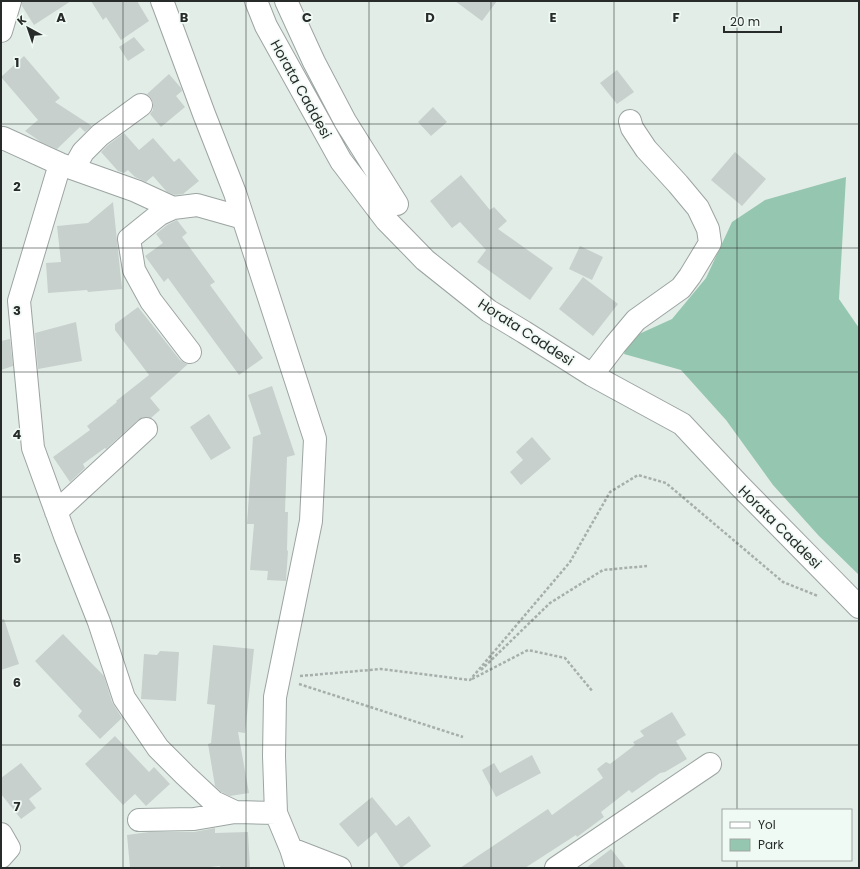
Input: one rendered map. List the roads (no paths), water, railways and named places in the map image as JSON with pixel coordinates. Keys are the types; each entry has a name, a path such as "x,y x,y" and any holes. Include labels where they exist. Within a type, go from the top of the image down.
{"street":[{"path":"1,31 10,1"},
{"path":"162,1 235,193 315,439 311,521 275,697 274,756 276,813 294,859 340,868"},
{"name":"Horata Caddesi","path":"256,1 266,26 341,161 386,220 425,260 489,311 592,375 682,424 739,485 859,606"},
{"path":"286,1 314,62 345,121 397,204"},
{"path":"141,105 100,136 67,166 10,298 33,448 99,622 124,698 158,748 214,802 234,812"},
{"path":"592,375 636,320 681,288 710,243 708,229 698,208 646,149 632,128 630,121"},
{"path":"2,136 67,166 136,191 173,208"},
{"path":"190,352 151,301 134,270 129,239 160,214 173,208 197,205 243,218"},
{"path":"56,512 146,429"},
{"path":"556,868 710,764"},
{"path":"139,820 194,819 234,812 276,813"},
{"path":"1,834 9,848 1,857"}]}
